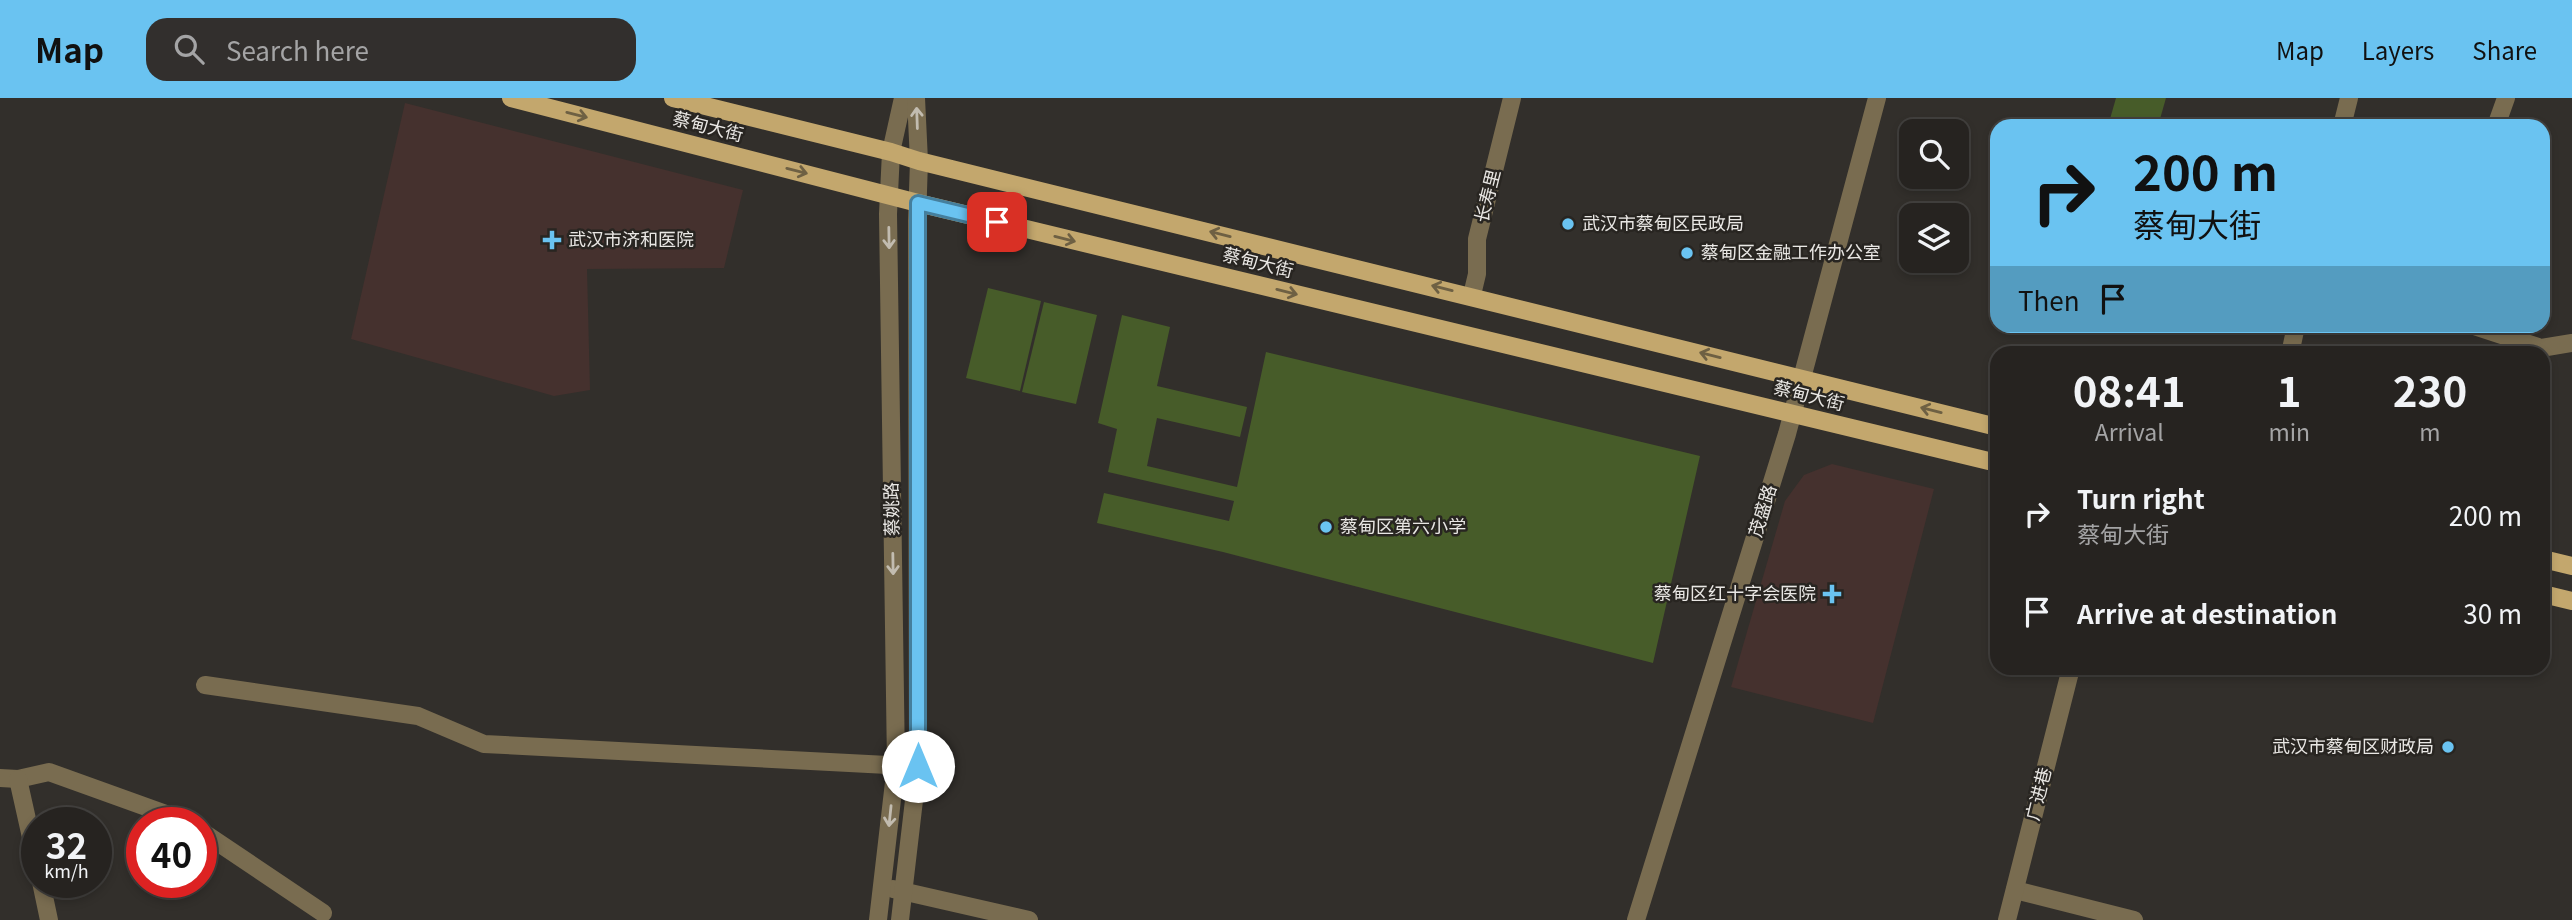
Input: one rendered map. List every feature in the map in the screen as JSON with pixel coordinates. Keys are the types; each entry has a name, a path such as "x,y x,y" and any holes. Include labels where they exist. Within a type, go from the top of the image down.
{"main road":[{"name":"蔡甸大街","path":"511,98 918,203 1990,461"},
{"name":"蔡甸大街","path":"673,98 1990,425"},
{"path":"2550,561 2572,566"},
{"path":"2550,596 2572,601"}],"street":[{"name":"蔡姚路","path":"878,920 896,765 889,195 891,152 903,98"},
{"name":"蔡姚路","path":"900,920 918,766 919,161 916,98"},
{"name":"长寿里","path":"1472,295 1478,274 1477,239 1512,98"},
{"name":"茂盛路","path":"1636,920 1792,414 1877,98"},
{"path":"2344,119 2349,98"},
{"path":"2498,119 2506,98"},
{"path":"2495,333 2535,346"},
{"path":"2550,347 2572,343"},
{"name":"广进巷","path":"2007,920 2069,675"},
{"path":"205,685 418,716 484,744 918,766"},
{"path":"21,815 9,778 49,772 146,807"},
{"path":"217,842 323,913"},
{"path":"882,887 1029,920"},
{"path":"2015,890 2134,920"},
{"path":"44,898 49,920"}],"shaded area":[{"name":"武汉市济和医院","path":"405,103 743,190 724,268 587,269 590,390 554,396 351,339"},
{"name":"蔡甸区红十字会医院","path":"1832,464 1934,489 1873,723 1731,687 1785,501 1804,475"}],"green space":[{"path":"2116,98 2166,98 2160,119 2110,119"},
{"path":"988,288 1041,301 1020,391 966,378"},
{"path":"1044,302 1097,315 1076,404 1022,392"},
{"path":"1122,315 1170,327 1157,386 1247,407 1240,437 1157,418 1147,466 1237,487 1266,352 1700,456 1653,663 1223,552 1097,523 1104,493 1229,521 1234,501 1108,472 1117,429 1098,423"}],"place":[{"name":"武汉市蔡甸区民政局","path":"1568,224"},
{"name":"武汉市济和医院","path":"552,240"},
{"name":"蔡甸区金融工作办公室","path":"1687,253"},
{"name":"蔡甸区第六小学","path":"1326,527"},
{"name":"蔡甸区红十字会医院","path":"1832,594"},
{"name":"武汉市蔡甸区财政局","path":"2448,747"}],"route":[{"path":"918,766 918,203 997,222"}]}
